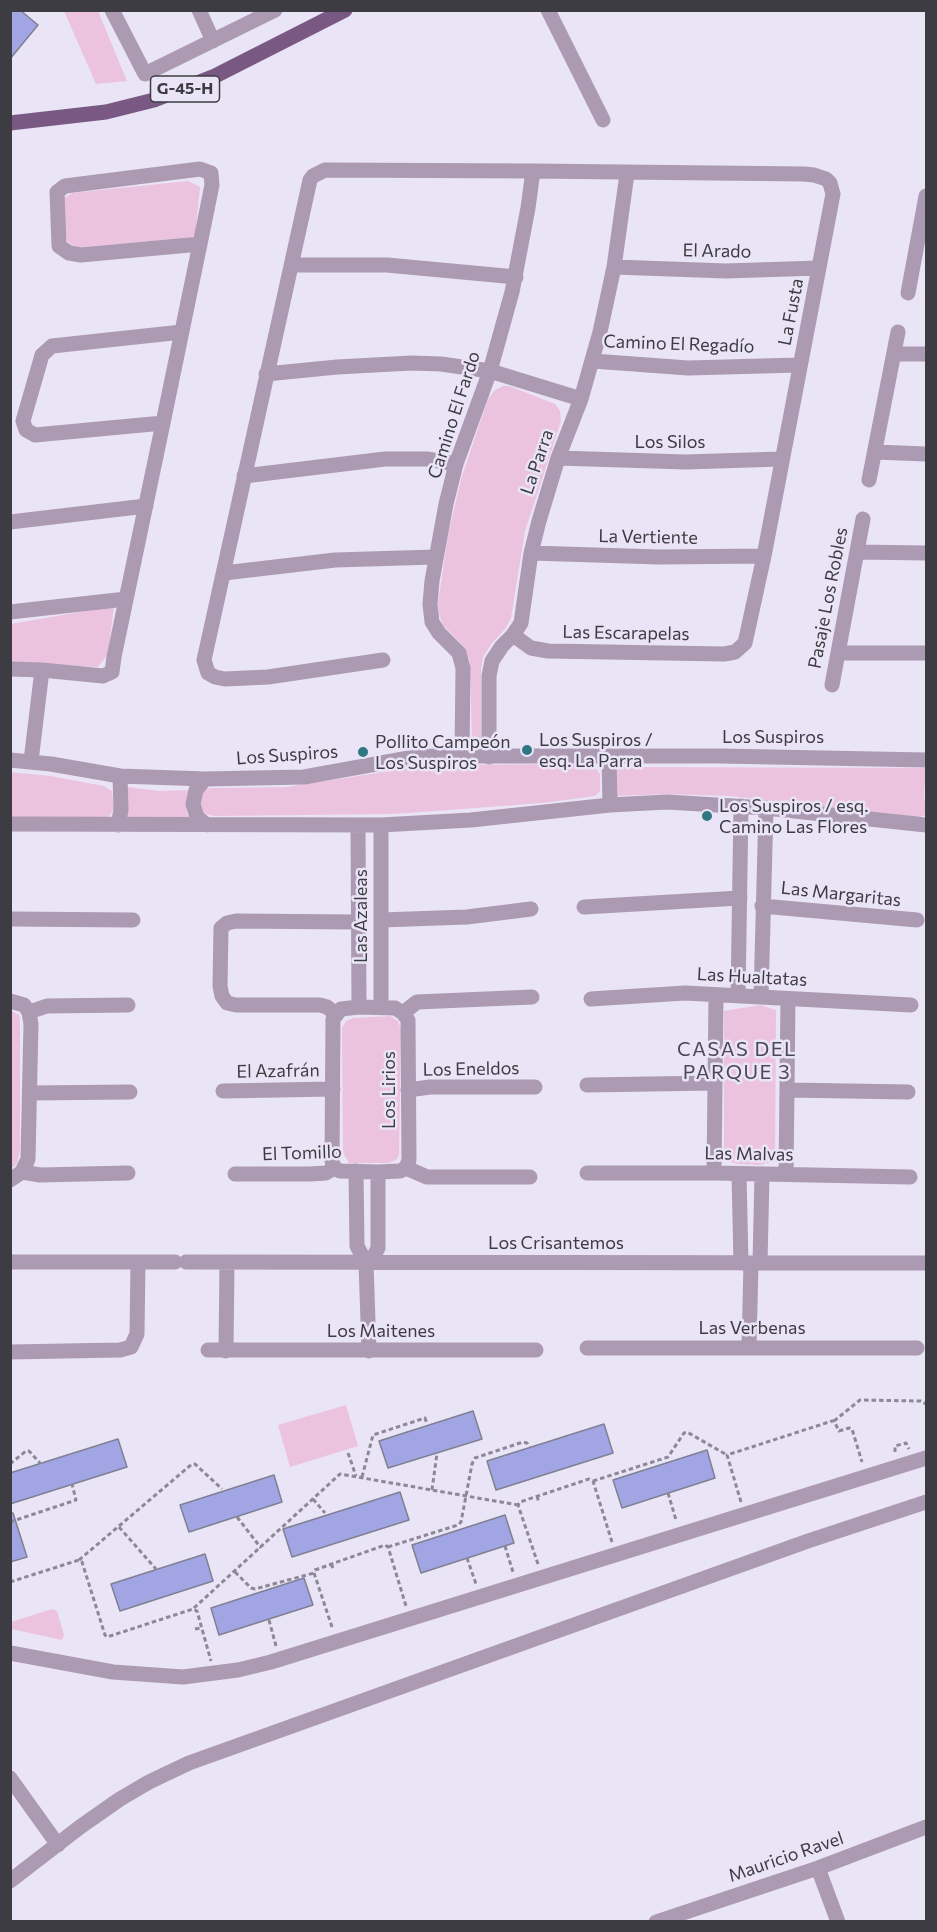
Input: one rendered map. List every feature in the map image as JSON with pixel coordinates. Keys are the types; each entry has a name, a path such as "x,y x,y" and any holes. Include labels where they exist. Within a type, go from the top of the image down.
{"main road":[{"name":"G-45-H","path":"10,123 106,112 165,97 215,76 345,10"}],"street":[{"path":"112,10 145,74 275,10"},
{"path":"200,10 213,41"},
{"path":"548,10 603,120"},
{"path":"10,669 42,669 103,676 112,672 126,599 146,506 182,332 200,244 212,185 211,173 200,169 65,186 57,192 60,246 69,253 81,255 200,244"},
{"path":"383,660 268,677 225,679 208,673 204,660 310,180 325,170 627,174"},
{"name":"Camino El Fardo","path":"462,756 464,668 459,653 439,633 432,622 430,604 435,557 456,464 490,371 516,277 533,171"},
{"name":"La Parra","path":"489,757 490,668 497,652 521,623 531,553 558,458 593,361 614,267 627,174"},
{"name":"La Fusta","path":"627,174 804,174 826,179 832,188 833,194 764,556 747,638 741,648"},
{"path":"908,293 921,257 927,196"},
{"path":"291,265 387,265 516,277"},
{"name":"El Arado","path":"614,267 717,271 819,268"},
{"path":"163,423 35,435 26,430 23,421 42,355 52,346 182,332"},
{"path":"869,480 898,332"},
{"path":"894,354 927,354"},
{"name":"Camino El Regadío","path":"593,361 688,368 800,365"},
{"path":"266,374 412,363 458,366 490,371 580,399"},
{"path":"875,452 927,454"},
{"name":"Los Silos","path":"558,458 674,462 782,459"},
{"path":"244,476 385,459 427,459 456,464"},
{"path":"10,522 146,506"},
{"name":"Pasaje Los Robles","path":"831,686 863,519"},
{"path":"857,552 927,553"},
{"name":"La Vertiente","path":"531,553 659,557 764,556"},
{"path":"224,573 335,560 435,557"},
{"path":"10,612 126,599"},
{"name":"Las Escarapelas","path":"513,635 526,646 548,651 724,654 741,648"},
{"path":"838,653 927,653"},
{"path":"30,761 42,669"},
{"name":"Los Suspiros","path":"10,760 30,761 120,776 205,779 304,777 409,758 462,756 609,758 731,756 927,760"},
{"path":"609,758 610,805"},
{"path":"118,825 121,810 120,776"},
{"path":"205,779 196,790 193,804 196,817 207,825"},
{"path":"10,824 358,826 471,820 610,805 667,802 766,808 927,825"},
{"path":"738,996 741,806"},
{"path":"761,998 766,808"},
{"name":"Las Azaleas","path":"381,825 381,1007"},
{"name":"Las Azaleas","path":"358,826 359,1007"},
{"path":"584,907 740,898"},
{"name":"Las Margaritas","path":"762,906 917,921"},
{"path":"381,920 466,917 531,909"},
{"path":"10,919 133,920"},
{"path":"336,1014 327,1006 320,1005 236,1005 227,1003 222,996 220,986 222,928 227,923 236,921 357,922"},
{"name":"Las Hualtatas","path":"591,999 685,993 911,1005"},
{"path":"714,1173 716,996"},
{"path":"334,1168 332,1161 333,1023 336,1014 344,1007 395,1008 403,1012 417,1002 532,997"},
{"path":"786,1174 788,999"},
{"path":"10,1001 24,1005 29,1012 31,1024 27,1159 16,1176"},
{"path":"29,1012 35,1008 47,1006 128,1005"},
{"name":"Los Lirios","path":"403,1012 408,1024 409,1160 406,1168"},
{"path":"587,1085 714,1083"},
{"name":"Los Eneldos","path":"408,1090 430,1087 535,1087"},
{"name":"El Azafrán","path":"224,1091 333,1089"},
{"path":"788,1090 908,1092"},
{"path":"30,1093 130,1092"},
{"name":"El Tomillo","path":"235,1174 310,1174 326,1173 334,1168 340,1171 378,1172 400,1171 406,1168"},
{"path":"406,1168 427,1176 530,1177"},
{"path":"356,1171 357,1246 366,1263 369,1351"},
{"path":"366,1263 373,1258 378,1248 378,1172"},
{"path":"16,1176 128,1173"},
{"name":"Las Malvas","path":"587,1173 910,1177"},
{"path":"739,1174 751,1263"},
{"path":"749,1348 751,1263 762,1174"},
{"name":"Los Crisantemos","path":"10,1262 927,1263"},
{"path":"10,1352 120,1350 131,1347 137,1334 138,1262"},
{"path":"225,1351 227,1262"},
{"name":"Las Verbenas","path":"587,1348 917,1348"},
{"name":"Los Maitenes","path":"208,1350 536,1350"},
{"path":"10,1653 113,1672 183,1677 238,1670 292,1656 919,1455"},
{"path":"10,1881 120,1799 148,1782 189,1763 817,1537 927,1502"},
{"path":"10,1778 58,1845"},
{"name":"Mauricio Ravel","path":"656,1922 818,1868 927,1827"},
{"path":"818,1868 838,1922"}],"path":[{"path":"727,1455 834,1421 860,1401 921,1401 927,1404"},
{"path":"362,1477 373,1435 425,1418 427,1424"},
{"path":"834,1421 840,1431 852,1429 864,1466 866,1466"},
{"path":"518,1505 520,1502 589,1479 593,1481 668,1457 687,1432 727,1455 740,1505"},
{"path":"314,1573 315,1570 384,1545 388,1547 458,1525 461,1522 475,1458 523,1442 528,1443 530,1448"},
{"path":"895,1457 895,1446 906,1443 919,1455"},
{"path":"10,1464 26,1451 29,1451 40,1463"},
{"path":"348,1453 356,1476"},
{"path":"432,1490 437,1453"},
{"path":"10,1582 79,1560 192,1464 195,1464 222,1489"},
{"path":"732,1474 737,1473"},
{"path":"79,1560 82,1562 107,1637 194,1609 340,1474 518,1505"},
{"path":"593,1481 615,1545"},
{"path":"10,1522 76,1500 72,1484"},
{"path":"572,1485 574,1491"},
{"path":"668,1493 678,1525"},
{"path":"537,1496 539,1503"},
{"path":"313,1499 325,1513"},
{"path":"518,1505 538,1570"},
{"path":"237,1517 261,1548"},
{"path":"119,1527 156,1569"},
{"path":"505,1546 514,1577"},
{"path":"388,1547 407,1607 411,1609"},
{"path":"367,1551 369,1557"},
{"path":"467,1558 477,1588"},
{"path":"331,1564 334,1570"},
{"path":"235,1572 251,1588 255,1589 310,1572 314,1573"},
{"path":"314,1573 333,1632"},
{"path":"194,1609 197,1611 212,1664 215,1666"},
{"path":"269,1620 278,1651"},
{"path":"195,1629 201,1628"}],"shaded area":[{"path":"64,11 98,11 127,81 96,84"},
{"path":"188,181 200,187 195,237 75,248 65,239 63,199 72,193"},
{"path":"509,386 555,404 560,411 561,421 525,531 511,618 483,657 481,742 476,748 472,742 470,661 463,646 443,625 438,603 448,535 461,479 488,399 495,390"},
{"path":"114,606 108,654 98,667 11,663 11,624"},
{"path":"586,764 595,767 600,774 600,791 595,796 543,803 394,814 214,816 198,812 198,794 211,788 287,787 429,765"},
{"path":"615,767 926,768 924,794 926,815 918,817 730,796 667,794 616,796"},
{"path":"10,772 50,776 104,786 112,791 114,809 106,818 11,817"},
{"path":"127,787 159,791 191,790 186,806 187,814 191,819 123,819"},
{"path":"760,1005 776,1010 775,1161 760,1165 738,1164 724,1160 724,1011"},
{"path":"10,1010 19,1015 20,1019 20,1150 17,1164 11,1169"},
{"path":"390,1016 398,1021 401,1029 399,1155 396,1160 388,1163 349,1163 343,1153 342,1028 346,1021 353,1018"},
{"path":"346,1405 358,1446 290,1467 278,1425"},
{"path":"52,1609 57,1611 64,1635 62,1640 11,1629 11,1622"}],"building":[{"path":"10,10 20,10 38,25 10,59"},
{"path":"473,1411 482,1439 388,1468 379,1441"},
{"path":"604,1424 613,1453 496,1490 487,1461"},
{"path":"118,1439 127,1467 10,1504 10,1473"},
{"path":"707,1450 715,1478 622,1508 613,1480"},
{"path":"274,1475 282,1502 189,1532 180,1505"},
{"path":"400,1492 409,1520 292,1557 283,1529"},
{"path":"13,1513 27,1557 10,1562 10,1514"},
{"path":"505,1515 514,1543 421,1573 412,1545"},
{"path":"205,1554 213,1581 120,1611 111,1584"},
{"path":"304,1578 313,1605 219,1635 211,1608"}],"place":[{"name":"Los Suspiros / esq. La Parra","path":"527,750"},
{"name":"Pollito Campeón Los Suspiros","path":"363,752"},
{"name":"Los Suspiros / esq. Camino Las Flores","path":"707,816"}],"district":[{"name":"CASAS DEL PARQUE 3","path":"737,1060"}]}
